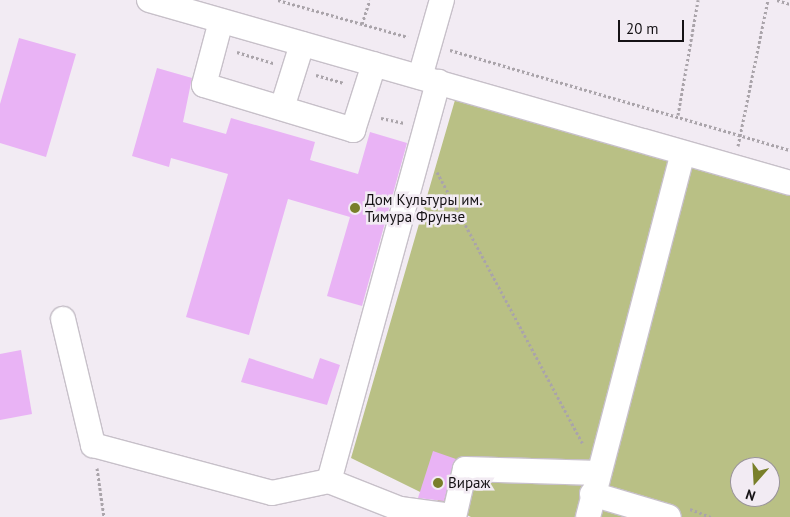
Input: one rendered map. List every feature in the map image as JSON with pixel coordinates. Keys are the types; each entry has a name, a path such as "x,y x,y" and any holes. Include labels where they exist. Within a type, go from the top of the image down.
{"street":[{"path":"149,0 790,183"},
{"path":"329,481 421,143 429,80 429,44 442,0"},
{"path":"222,21 204,85 353,130 374,64"},
{"path":"282,108 302,44"},
{"path":"588,517 595,483 683,153"},
{"path":"63,319 93,445 272,493 329,481 400,509 453,516 464,469 595,483 669,517"}],"path":[{"path":"280,0 678,115 790,150"},
{"path":"362,24 370,0"},
{"path":"678,115 698,0"},
{"path":"738,169 738,134 768,0"},
{"path":"777,0 790,4"},
{"path":"358,113 410,124 595,483"},
{"path":"93,445 104,517"}],"green space":[{"path":"455,100 790,192 790,517 471,517 351,458"}],"building":[{"path":"19,38 76,54 46,157 0,143 0,104"},
{"name":"Дом Культуры им. Тимура Фрунзе","path":"157,68 192,78 183,122 226,134 231,118 315,142 310,160 358,174 370,132 407,143 362,306 327,296 350,217 288,199 249,335 186,317 228,174 171,158 169,167 132,156"},
{"path":"21,350 32,414 0,420 0,354"},
{"path":"249,358 313,379 320,358 340,365 327,405 241,382"},
{"path":"433,451 456,459 444,501 418,498"}],"place":[{"name":"Дом Культуры им. Тимура Фрунзе","path":"355,208"},
{"name":"Вираж","path":"438,483"}]}
